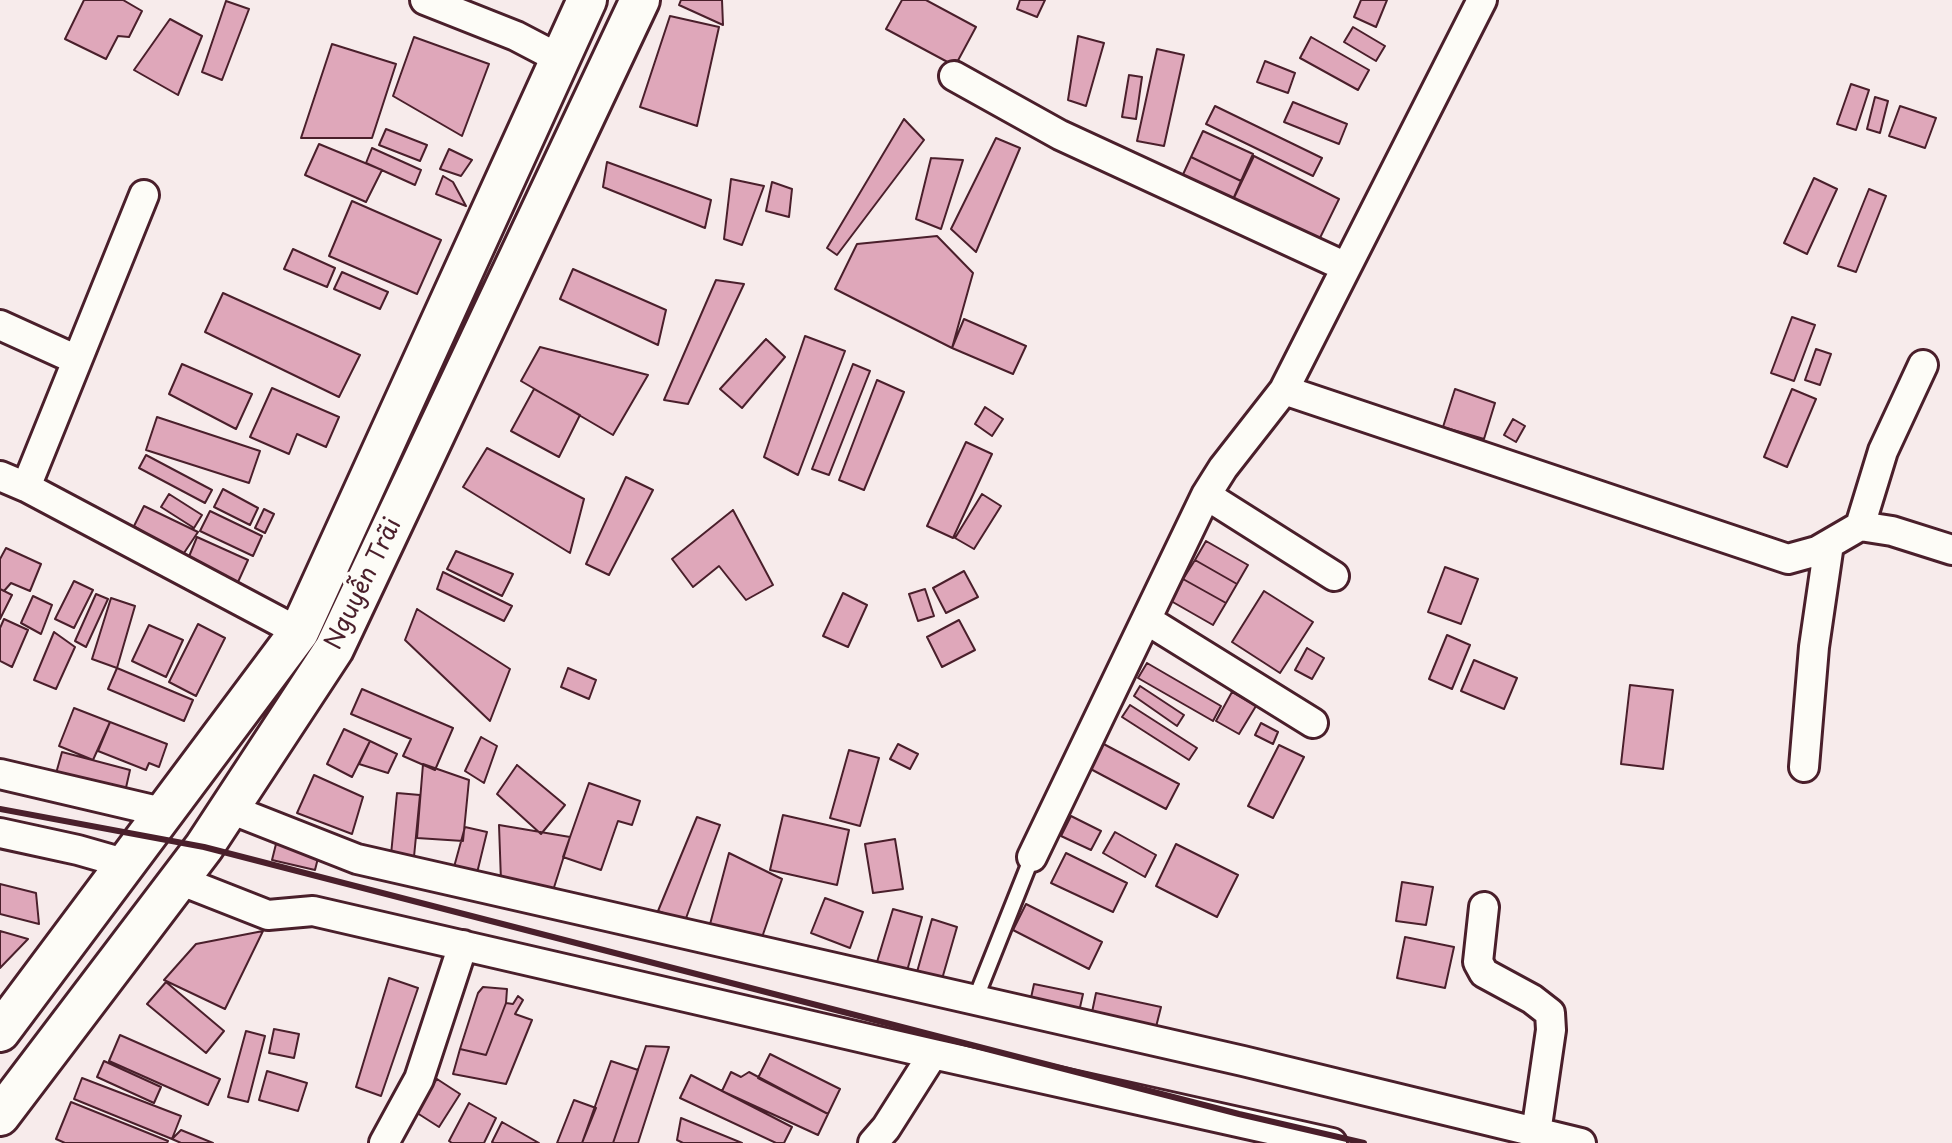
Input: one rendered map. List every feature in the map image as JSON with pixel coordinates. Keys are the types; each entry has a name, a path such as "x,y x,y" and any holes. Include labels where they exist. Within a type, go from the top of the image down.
{"main road":[{"name":"Nguyễn Trãi","path":"0,1032 299,632 587,0"},
{"name":"Nguyễn Trãi","path":"0,1116 230,809 334,649 640,0"}],"street":[{"path":"425,0 516,36 560,59"},
{"path":"1032,857 1206,495 1223,468 1284,390 1482,0"},
{"path":"954,76 1060,135 1346,267"},
{"path":"144,195 77,360 13,481 299,632"},
{"path":"0,325 77,360"},
{"path":"1860,526 1883,451 1923,365"},
{"path":"1284,390 1788,559 1817,551 1860,526 1892,531 1952,550"},
{"path":"1206,495 1334,576"},
{"path":"1804,767 1814,647 1829,544"},
{"path":"1147,620 1313,723"},
{"path":"0,774 166,813"},
{"path":"230,809 357,859 1243,1061 1581,1143"},
{"path":"0,833 127,864"},
{"path":"179,880 268,915 313,911 1332,1143"},
{"path":"1484,907 1478,962 1484,973 1532,999 1550,1013 1551,1030 1536,1133"},
{"path":"384,1143 419,1079 463,945"},
{"path":"873,1143 933,1054"}],"lane":[{"path":"975,1000 1032,857"}],"building":[{"path":"84,0 123,0 142,11 129,37 118,36 106,59 65,39"},
{"path":"681,0 722,0 723,25 679,5"},
{"path":"902,0 926,0 976,27 955,66 886,29"},
{"path":"1020,0 1045,0 1037,17 1017,9"},
{"path":"1361,0 1387,0 1376,27 1354,17"},
{"path":"226,1 249,9 222,80 202,72"},
{"path":"670,16 719,27 697,126 640,107"},
{"path":"170,19 202,36 178,95 134,70"},
{"path":"1353,27 1385,46 1376,61 1344,42"},
{"path":"1078,36 1104,43 1086,106 1068,100"},
{"path":"414,37 489,64 462,136 393,96"},
{"path":"1311,37 1369,70 1358,90 1300,58"},
{"path":"332,44 396,64 372,138 301,138"},
{"path":"1157,49 1184,55 1164,146 1137,141"},
{"path":"1265,61 1295,73 1288,93 1257,82"},
{"path":"1129,75 1142,77 1136,119 1122,117"},
{"path":"1851,84 1869,90 1856,130 1837,124"},
{"path":"1875,97 1888,101 1880,133 1867,129"},
{"path":"1293,102 1347,124 1339,144 1284,122"},
{"path":"1215,106 1322,158 1313,176 1206,124"},
{"path":"1900,106 1936,118 1925,148 1889,136"},
{"path":"904,119 924,140 837,255 827,248"},
{"path":"386,129 427,145 420,161 379,145"},
{"path":"1203,131 1253,154 1241,181 1191,157"},
{"path":"996,138 1020,148 976,252 951,229"},
{"path":"319,144 382,170 366,202 305,175"},
{"path":"372,148 421,170 415,185 366,163"},
{"path":"449,149 472,160 461,176 440,169"},
{"path":"1254,156 1339,199 1316,246 1231,204"},
{"path":"1191,157 1241,181 1231,204 1180,181"},
{"path":"931,158 963,160 941,229 916,219"},
{"path":"607,162 711,200 705,228 603,187"},
{"path":"443,176 453,182 466,206 436,194"},
{"path":"1814,178 1837,189 1807,254 1784,243"},
{"path":"731,179 764,186 742,245 724,239"},
{"path":"772,182 792,189 789,217 766,211"},
{"path":"1869,189 1886,196 1856,272 1838,266"},
{"path":"352,201 441,240 417,294 329,256"},
{"path":"937,236 973,273 952,348 835,289 857,244"},
{"path":"293,249 335,268 327,287 284,269"},
{"path":"573,269 666,310 658,345 560,299"},
{"path":"342,272 388,292 380,309 334,289"},
{"path":"716,280 744,284 688,404 664,400"},
{"path":"223,293 360,355 339,397 205,332"},
{"path":"1792,317 1815,325 1794,381 1771,373"},
{"path":"964,319 1026,346 1013,374 952,348"},
{"path":"805,336 845,351 798,475 764,457"},
{"path":"766,339 785,357 742,408 720,389"},
{"path":"540,347 648,375 613,435 521,381"},
{"path":"1816,349 1831,354 1820,385 1805,380"},
{"path":"182,364 252,394 236,429 169,394"},
{"path":"853,364 870,371 829,475 812,469"},
{"path":"877,380 904,392 864,490 839,480"},
{"path":"272,388 339,417 326,447 297,434 289,454 250,437"},
{"path":"534,389 580,415 559,457 511,431"},
{"path":"1455,389 1495,403 1484,439 1443,427"},
{"path":"1792,389 1816,399 1787,467 1764,457"},
{"path":"985,407 1003,419 992,436 975,424"},
{"path":"157,417 260,451 249,483 146,450"},
{"path":"1513,419 1525,426 1516,442 1504,435"},
{"path":"966,442 992,454 953,538 927,526"},
{"path":"487,448 584,499 570,553 463,487"},
{"path":"146,455 212,490 205,503 139,468"},
{"path":"626,477 653,490 609,575 586,564"},
{"path":"223,489 258,508 250,525 214,507"},
{"path":"169,494 202,515 194,528 161,507"},
{"path":"982,494 1001,506 974,549 955,538"},
{"path":"144,506 198,532 182,556 134,526"},
{"path":"264,509 274,514 265,533 255,528"},
{"path":"733,510 773,585 746,600 719,566 693,587 672,559"},
{"path":"210,511 262,536 253,556 200,531"},
{"path":"197,537 248,560 238,582 188,559"},
{"path":"1206,541 1248,565 1237,584 1195,560"},
{"path":"6,548 41,564 30,591 11,583 4,591 0,589 0,559"},
{"path":"456,551 513,574 502,596 447,569"},
{"path":"1195,560 1237,584 1226,603 1183,579"},
{"path":"1445,567 1478,579 1461,624 1428,612"},
{"path":"964,571 978,597 946,613 933,588"},
{"path":"443,572 512,606 504,621 437,589"},
{"path":"1183,579 1226,603 1213,625 1171,601"},
{"path":"74,581 93,590 74,628 55,619"},
{"path":"0,589 12,595 0,619"},
{"path":"925,589 934,616 918,621 909,594"},
{"path":"1264,591 1313,622 1280,673 1232,642"},
{"path":"843,593 867,605 848,647 823,636"},
{"path":"96,594 108,599 86,647 75,641"},
{"path":"33,596 52,605 41,634 21,623"},
{"path":"111,598 135,606 117,668 92,659"},
{"path":"417,609 510,669 490,721 405,640"},
{"path":"4,619 28,630 12,667 0,661 0,628"},
{"path":"959,620 975,650 942,667 927,637"},
{"path":"198,624 225,638 196,696 169,682"},
{"path":"149,625 183,640 166,677 132,661"},
{"path":"54,632 75,647 56,689 34,680"},
{"path":"1447,635 1470,645 1452,689 1429,679"},
{"path":"1307,648 1324,658 1312,679 1295,670"},
{"path":"1474,660 1517,678 1504,709 1461,691"},
{"path":"1147,663 1221,706 1213,721 1138,678"},
{"path":"117,668 193,700 184,721 108,689"},
{"path":"568,668 596,680 589,699 561,687"},
{"path":"1630,685 1673,690 1663,769 1621,764"},
{"path":"1140,686 1184,715 1177,726 1134,696"},
{"path":"362,689 453,728 435,770 403,756 411,739 351,714"},
{"path":"1232,692 1256,706 1239,734 1216,721"},
{"path":"1130,705 1197,748 1189,760 1122,717"},
{"path":"74,708 110,722 93,760 59,746"},
{"path":"110,722 167,744 159,767 149,763 146,770 98,751"},
{"path":"1261,723 1278,732 1273,744 1255,735"},
{"path":"344,729 370,741 352,777 327,764"},
{"path":"481,737 497,746 484,783 465,771"},
{"path":"370,741 397,754 388,773 359,764"},
{"path":"1098,741 1179,784 1166,809 1085,766"},
{"path":"898,744 918,754 910,769 890,759"},
{"path":"1279,745 1304,757 1273,818 1248,806"},
{"path":"849,750 879,758 860,826 830,818"},
{"path":"62,752 130,770 125,792 55,777"},
{"path":"423,764 469,780 463,841 417,838"},
{"path":"517,765 565,805 541,834 497,794"},
{"path":"314,775 363,797 352,834 297,813"},
{"path":"589,783 640,801 632,825 618,821 601,870 563,857"},
{"path":"397,793 420,795 413,867 390,865"},
{"path":"783,815 849,830 837,885 770,870"},
{"path":"1071,816 1101,831 1091,850 1061,836"},
{"path":"697,817 720,825 685,921 658,911"},
{"path":"499,825 570,837 550,900 501,881"},
{"path":"465,827 487,832 477,873 454,867"},
{"path":"1115,832 1156,855 1145,877 1103,853"},
{"path":"895,839 903,889 873,893 865,844"},
{"path":"277,840 320,850 315,870 272,860"},
{"path":"1176,844 1238,875 1217,917 1156,886"},
{"path":"729,853 782,879 758,949 709,928"},
{"path":"1066,853 1127,883 1113,912 1051,883"},
{"path":"1402,882 1433,887 1426,925 1396,921"},
{"path":"0,884 36,893 39,924 0,914"},
{"path":"825,898 863,912 850,948 811,933"},
{"path":"1026,904 1102,942 1089,969 1013,930"},
{"path":"893,909 922,917 907,971 877,962"},
{"path":"932,919 957,927 940,986 915,979"},
{"path":"0,931 28,939 0,968"},
{"path":"263,931 225,1009 164,980 196,944"},
{"path":"1405,937 1454,947 1445,988 1397,978"},
{"path":"389,978 418,988 381,1096 356,1087"},
{"path":"166,982 224,1031 206,1053 147,1004"},
{"path":"1034,984 1083,994 1078,1016 1029,1007"},
{"path":"483,987 507,989 506,1003 486,1055 460,1049 478,993"},
{"path":"1096,993 1161,1007 1155,1031 1091,1017"},
{"path":"518,996 523,1000 515,1014 532,1020 506,1084 453,1074 460,1049 486,1055 506,1003 513,1004"},
{"path":"274,1029 299,1034 294,1058 269,1053"},
{"path":"246,1031 265,1036 248,1102 228,1097"},
{"path":"120,1035 220,1079 208,1105 109,1061"},
{"path":"646,1046 669,1047 638,1143 613,1143"},
{"path":"770,1054 840,1089 828,1114 758,1078"},
{"path":"104,1061 161,1087 154,1103 97,1077"},
{"path":"611,1061 638,1070 613,1143 582,1143"},
{"path":"267,1071 307,1083 298,1111 259,1100"},
{"path":"731,1072 741,1077 749,1072 828,1114 818,1135 722,1091"},
{"path":"691,1075 792,1127 784,1143 776,1143 680,1098"},
{"path":"82,1078 181,1116 172,1139 74,1099"},
{"path":"437,1079 460,1094 439,1127 414,1111"},
{"path":"574,1100 596,1108 582,1143 557,1143"},
{"path":"71,1102 168,1141 65,1143 56,1139"},
{"path":"469,1103 496,1118 484,1143 452,1143 449,1141"},
{"path":"681,1118 742,1143 683,1143 677,1140"},
{"path":"502,1122 539,1143 492,1142"},
{"path":"181,1130 213,1143 181,1143 172,1139"}],"railway":[{"path":"0,809 204,847 1239,1114 1364,1143"}]}
